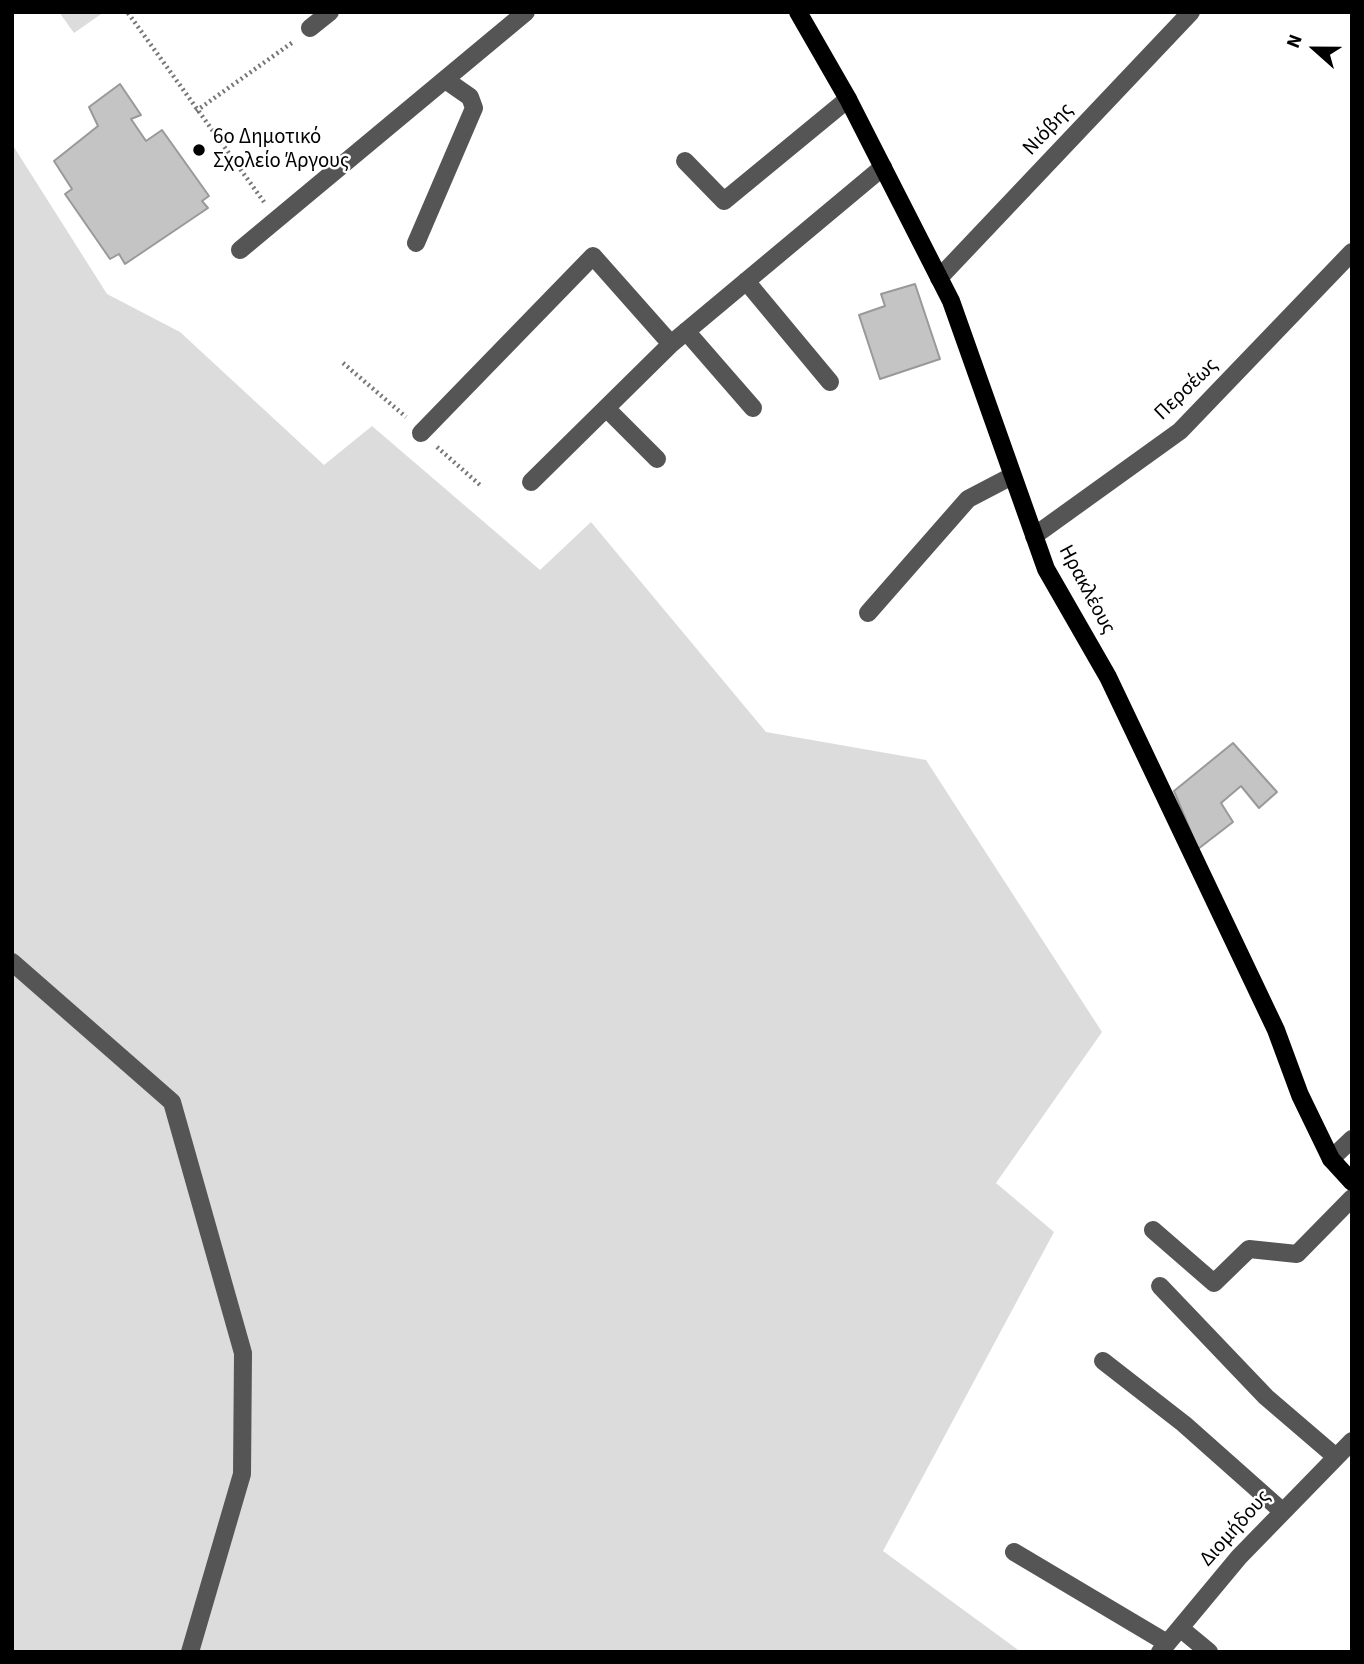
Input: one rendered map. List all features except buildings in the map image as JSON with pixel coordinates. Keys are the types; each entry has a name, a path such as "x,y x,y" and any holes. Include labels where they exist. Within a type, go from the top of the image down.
{"main road":[{"name":"Ηρακλέους","path":"798,12 848,99 951,301 1046,569 1108,677 1276,1031 1300,1095 1331,1159 1352,1181"}],"street":[{"path":"310,28 330,12"},
{"path":"240,250 526,12"},
{"name":"Νιόβης","path":"939,278 1191,12"},
{"path":"416,243 474,108 470,97 447,80"},
{"path":"685,161 724,201 848,99"},
{"path":"531,482 671,344 883,167"},
{"name":"Περσέως","path":"1034,536 1180,431 1352,252"},
{"path":"421,433 593,256 671,344"},
{"path":"746,281 830,382"},
{"path":"686,331 753,408"},
{"path":"606,408 657,459"},
{"path":"868,613 968,499 1012,476"},
{"path":"12,962 172,1102 243,1353 242,1474 190,1652"},
{"path":"1331,1159 1352,1139"},
{"path":"1153,1230 1214,1283 1249,1249 1297,1254 1352,1198"},
{"path":"1160,1286 1266,1397 1336,1457"},
{"path":"1103,1361 1184,1424 1282,1511"},
{"name":"Διομήδους","path":"1164,1648 1239,1557 1352,1441"},
{"path":"1014,1552 1164,1648"},
{"path":"1180,1628 1209,1652"}],"path":[{"path":"128,13 196,111 278,219"},
{"path":"196,111 286,48"},
{"path":"343,363 392,403 421,433 480,485"}],"shaded area":[{"path":"59,12 104,12 74,33"},
{"path":"12,144 107,294 180,332 324,465 372,426 540,570 591,522 766,732 926,760 1102,1032 996,1183 1054,1232 883,1551 1021,1652 12,1652"}],"place":[{"name":"6ο Δημοτικό Σχολείο Άργους","path":"199,150"}]}
